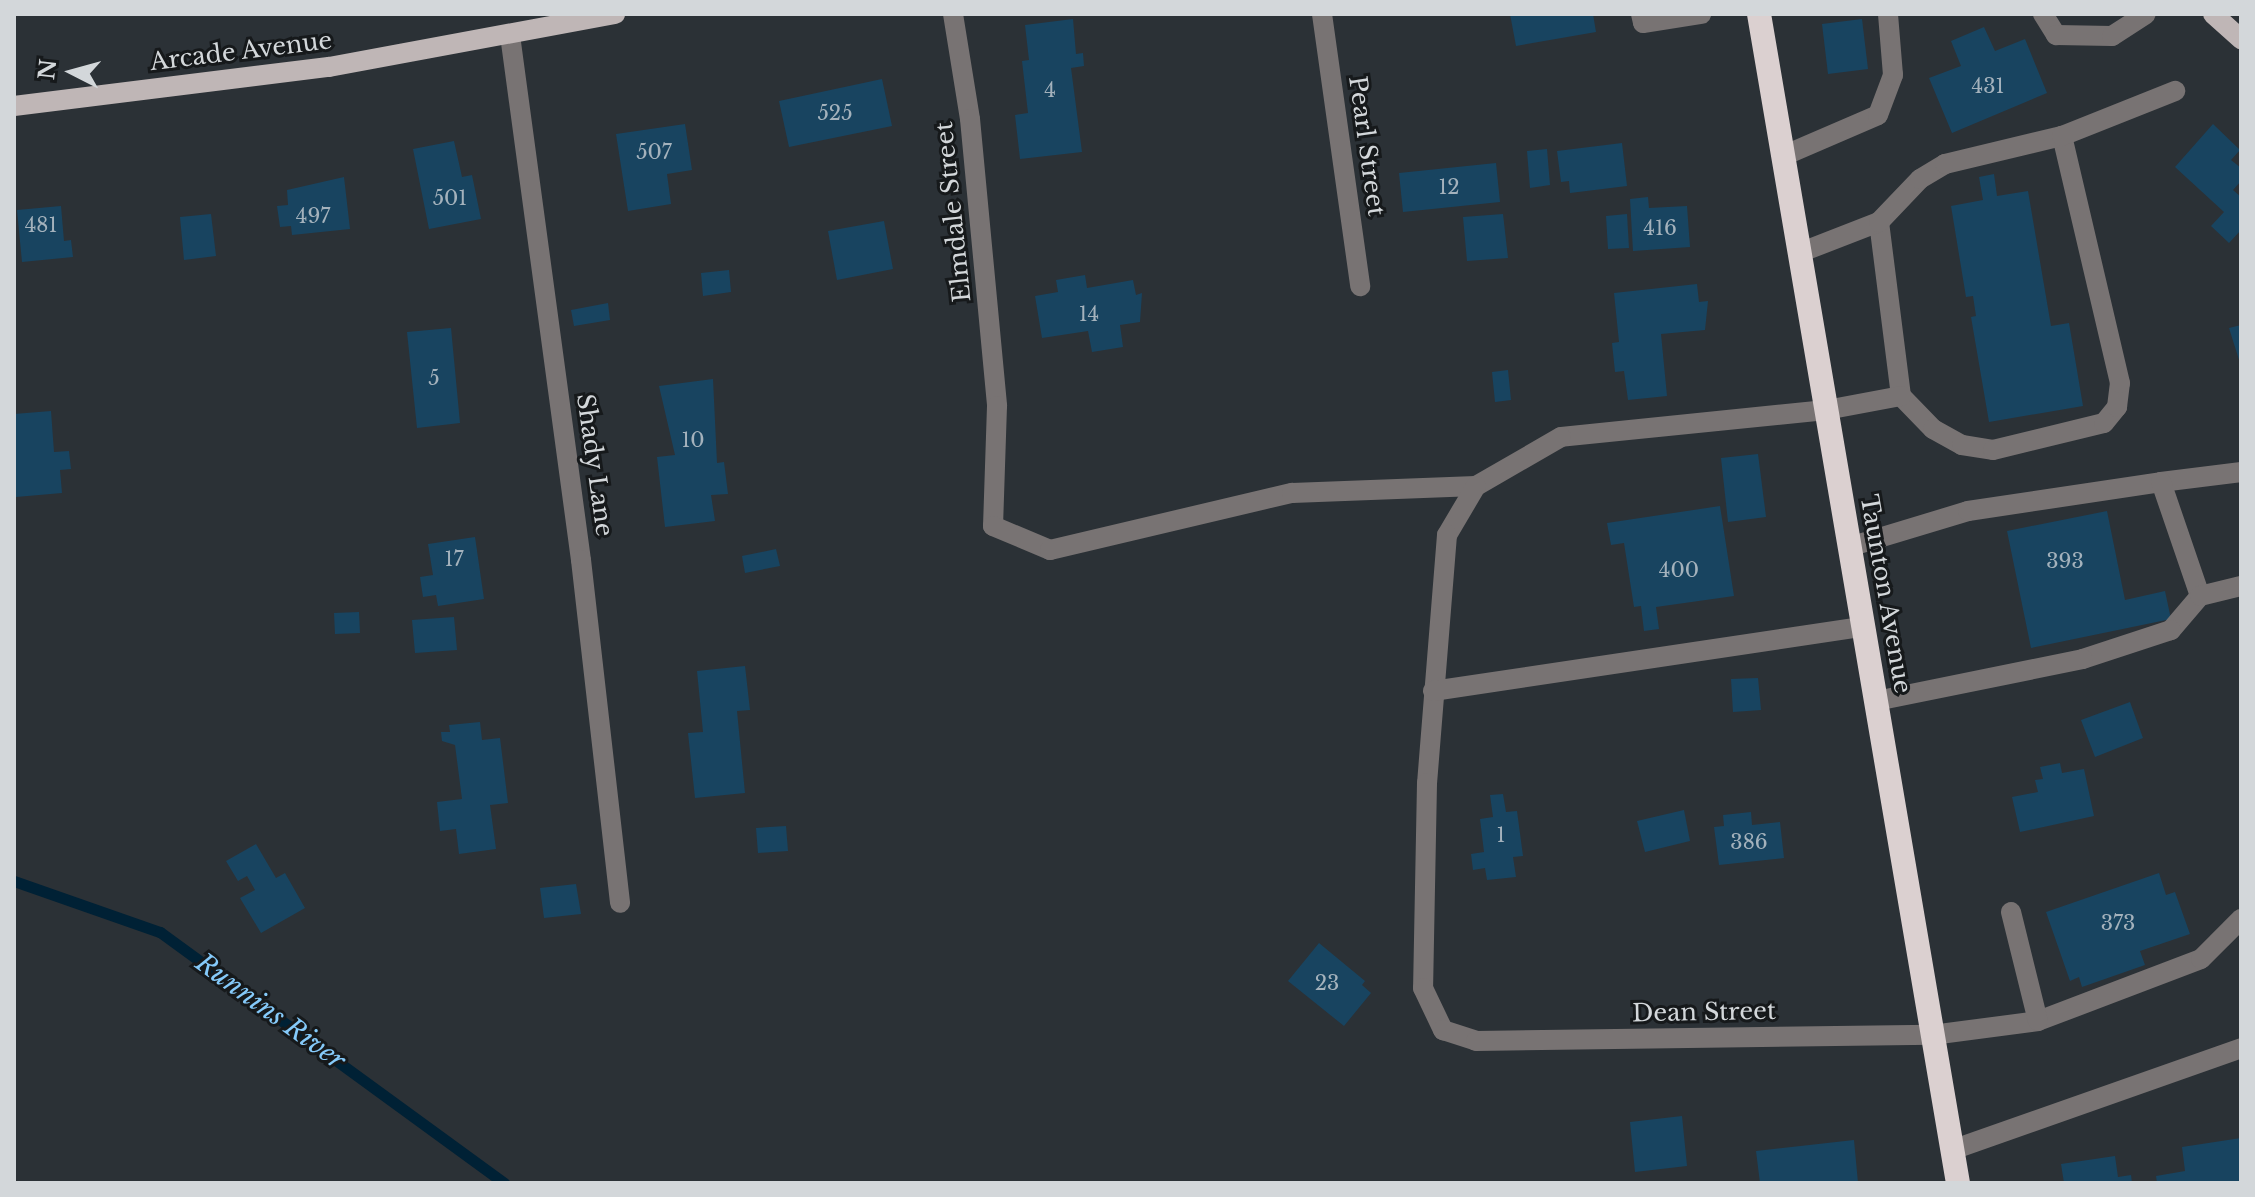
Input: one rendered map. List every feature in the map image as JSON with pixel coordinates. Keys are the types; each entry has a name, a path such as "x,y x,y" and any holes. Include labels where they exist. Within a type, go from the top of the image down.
{"highway":[{"name":"Taunton Avenue","path":"1759,14 1958,1183"}],"main road":[{"name":"Arcade Avenue","path":"14,106 329,67 615,14"},
{"path":"2213,14 2241,39"}],"street":[{"name":"Elmdale Street","path":"953,14 970,119 997,406 993,526 1050,550 1292,493 1476,486"},
{"name":"Pearl Street","path":"1322,14 1360,286"},
{"path":"1641,14 1643,23 1701,14"},
{"path":"1783,156 1878,115 1893,75 1888,14"},
{"path":"2043,14 2056,35 2112,36 2146,14"},
{"name":"Shady Lane","path":"510,35 581,560 620,903"},
{"path":"1799,253 1879,222 1920,179 1945,164 2062,136 2175,91"},
{"path":"1879,222 1901,396 1945,438 1979,449 2043,440 2092,428 2113,416 2120,383 2062,136"},
{"path":"1863,627 1433,691 1447,535 1476,486 1561,437 1826,410 1901,396"},
{"path":"1849,547 1968,511 2241,472"},
{"path":"2161,482 2200,596"},
{"path":"1876,701 2083,659 2171,630 2200,596 2241,586"},
{"name":"Dean Street","path":"1433,691 1423,988 1443,1030 1476,1041 1932,1035 2038,1021 2201,959 2241,919"},
{"path":"2011,912 2038,1021"},
{"path":"1952,1150 2241,1048"}],"building":[{"path":"1510,14 1593,14 1596,32 1516,46"},
{"path":"1073,19 1076,54 1083,53 1084,66 1071,68 1082,152 1020,159 1015,115 1028,113 1022,61 1029,60 1025,25"},
{"path":"1862,19 1868,69 1828,74 1822,24"},
{"path":"1984,27 1995,51 2025,39 2047,93 1952,133 1929,78 1961,66 1951,41"},
{"path":"882,79 892,126 789,147 779,101"},
{"path":"685,124 692,170 667,174 671,204 628,211 616,134"},
{"path":"2213,124 2240,150 2231,160 2241,168 2241,181 2233,190 2241,197 2241,230 2229,243 2211,226 2224,212 2175,167"},
{"path":"454,141 462,177 472,175 481,219 429,229 413,149"},
{"path":"1622,143 1627,186 1570,193 1569,181 1561,182 1557,151"},
{"path":"1547,149 1550,185 1530,188 1527,151"},
{"path":"1496,163 1500,202 1403,212 1399,173"},
{"path":"1994,174 1997,196 2028,191 2051,326 2069,323 2083,406 1989,422 1971,317 1976,316 1973,296 1966,297 1951,206 1983,200 1979,177"},
{"path":"344,177 350,229 292,235 291,226 280,227 277,206 288,205 287,190"},
{"path":"1648,197 1649,208 1687,206 1690,247 1633,251 1630,199"},
{"path":"61,206 64,241 71,240 73,257 22,262 17,210"},
{"path":"211,214 216,256 184,260 180,217"},
{"path":"1503,214 1508,258 1467,261 1463,217"},
{"path":"1627,214 1629,248 1608,249 1606,216"},
{"path":"884,221 893,269 837,280 828,231"},
{"path":"729,270 731,292 703,296 701,273"},
{"path":"1085,275 1087,288 1133,280 1136,295 1142,293 1140,322 1120,325 1123,347 1092,352 1088,331 1042,338 1035,296 1058,292 1056,280"},
{"path":"1697,284 1699,302 1708,301 1705,330 1661,334 1667,396 1628,400 1624,371 1615,372 1612,343 1619,342 1614,293"},
{"path":"608,303 610,320 574,326 571,310"},
{"path":"2241,325 2241,363 2240,363 2229,328"},
{"path":"451,328 460,423 417,428 407,332"},
{"path":"1508,370 1511,400 1495,402 1492,372"},
{"path":"713,379 717,463 724,462 728,494 711,495 715,521 665,527 657,457 675,455 659,386"},
{"path":"51,411 54,452 69,451 71,469 60,470 62,493 16,497 14,414"},
{"path":"1758,454 1766,517 1728,522 1721,458"},
{"path":"1720,506 1734,596 1656,607 1659,629 1644,631 1641,606 1634,607 1624,543 1611,545 1607,523"},
{"path":"2107,511 2125,600 2165,591 2171,619 2031,648 2007,531"},
{"path":"475,537 484,599 438,606 436,595 423,597 420,577 433,575 428,544"},
{"path":"776,549 780,566 745,573 742,556"},
{"path":"359,612 360,633 335,634 334,613"},
{"path":"454,617 457,650 415,653 412,620"},
{"path":"745,666 750,710 737,711 745,793 695,798 688,733 703,732 697,671"},
{"path":"1758,678 1761,710 1733,712 1731,679"},
{"path":"2130,702 2143,738 2095,757 2081,720"},
{"path":"480,722 482,740 500,738 508,803 490,805 496,849 459,854 456,829 440,831 437,802 462,799 455,745 442,741 441,732 450,732 449,725"},
{"path":"2060,763 2062,773 2084,769 2094,816 2020,832 2012,797 2038,792 2035,780 2043,779 2040,767"},
{"path":"1503,794 1506,812 1517,811 1523,856 1513,857 1516,877 1487,880 1485,868 1473,870 1471,854 1484,852 1480,819 1493,817 1490,795"},
{"path":"1684,810 1690,841 1645,852 1637,821"},
{"path":"1751,812 1752,825 1780,822 1784,858 1719,865 1714,827 1724,826 1723,815"},
{"path":"786,826 788,851 758,853 756,828"},
{"path":"256,844 276,878 285,873 305,908 261,933 240,898 255,890 247,876 238,881 226,861"},
{"path":"2159,873 2166,895 2175,892 2190,934 2140,951 2145,965 2082,987 2079,977 2070,981 2046,912"},
{"path":"576,884 581,914 544,918 540,888"},
{"path":"1319,943 1365,981 1362,985 1371,993 1344,1026 1288,981"},
{"path":"1682,1116 1687,1166 1635,1172 1630,1122"},
{"path":"2241,1138 2241,1183 2157,1183 2156,1176 2185,1171 2182,1147"},
{"path":"1854,1140 1858,1183 1760,1183 1756,1151"},
{"path":"2115,1156 2118,1177 2131,1175 2132,1183 2064,1183 2061,1164"}],"waterway":[{"name":"Runnins River","path":"14,881 160,932 504,1183"}]}
